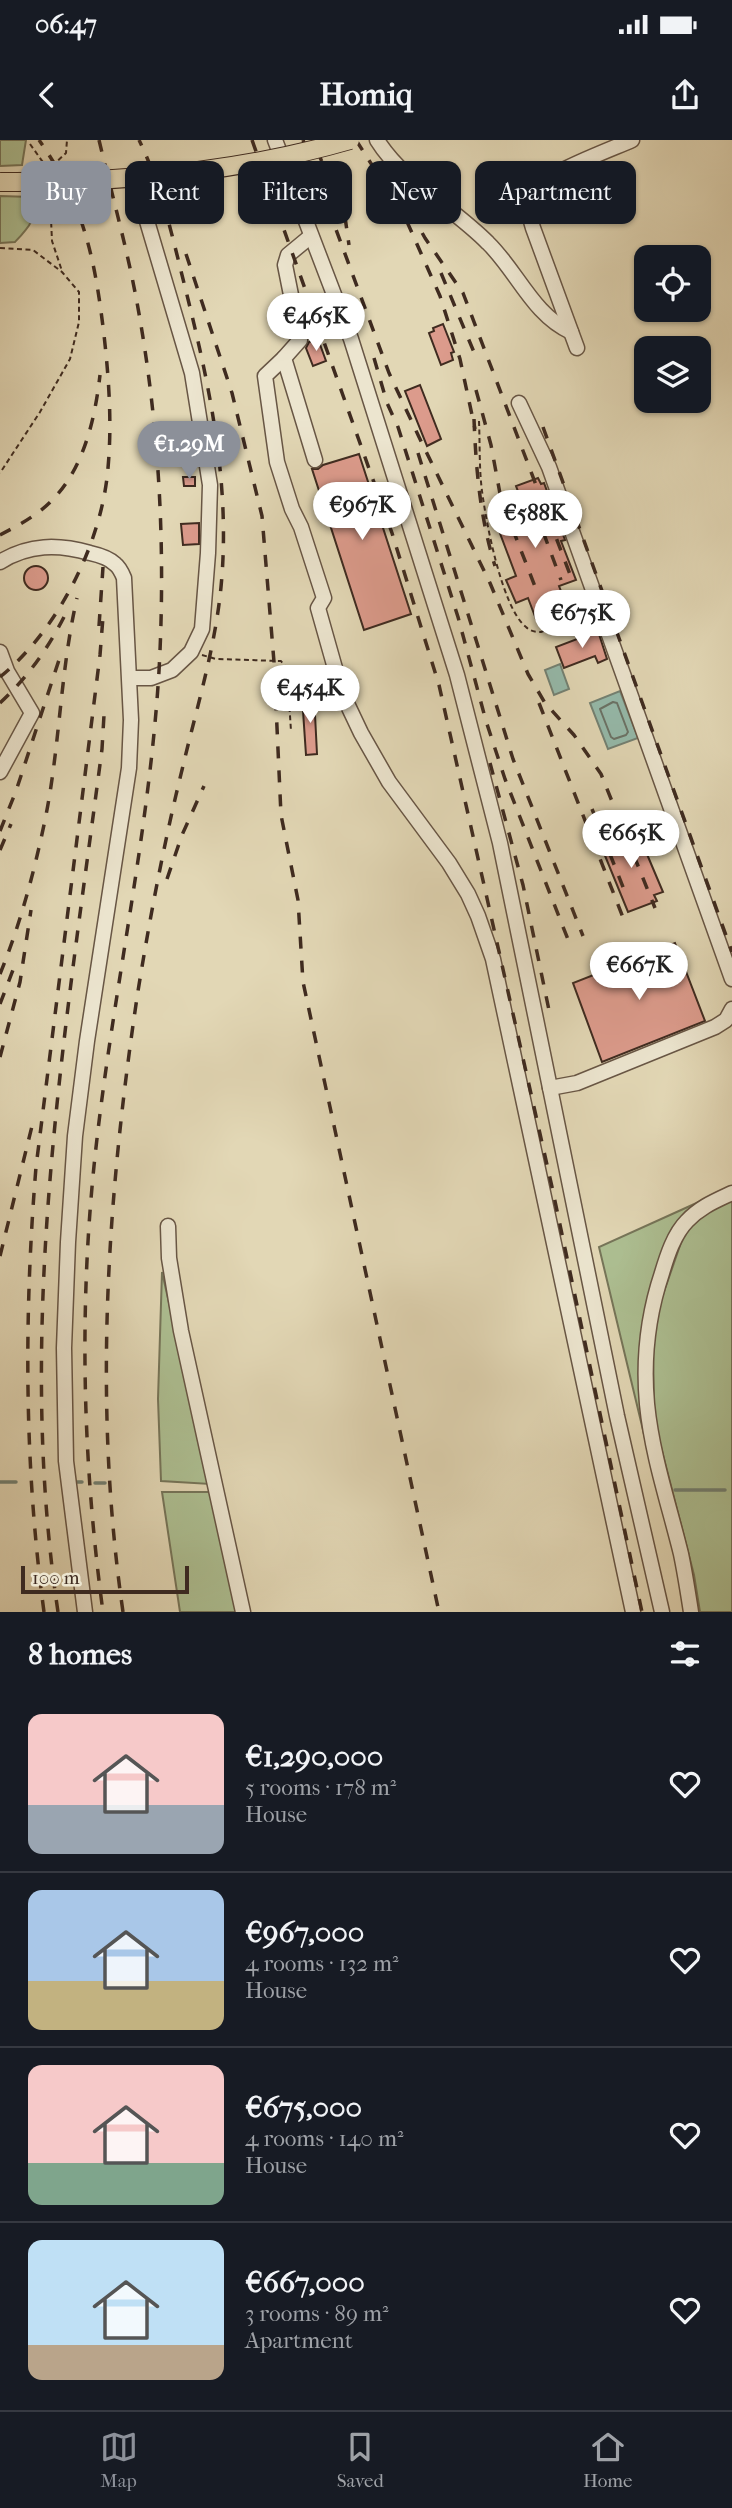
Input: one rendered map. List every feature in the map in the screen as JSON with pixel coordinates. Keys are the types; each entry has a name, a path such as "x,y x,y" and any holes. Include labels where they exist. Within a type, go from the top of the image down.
{"main road":[{"path":"0,182 140,178 237,165 350,140"}],"lane":[{"path":"275,140 351,339 457,675 500,843 617,1416 662,1612"},
{"path":"377,140 400,169 489,244 550,321 571,332"},
{"path":"577,348 529,215 535,189 554,175 632,140"},
{"path":"130,678 151,678 172,670 191,652 202,629 208,553 210,485 192,373 148,224"},
{"path":"311,236 288,255 285,265 300,340 265,376 277,462 324,598 318,608 342,694 389,782 449,863 468,894 493,958 634,1612"},
{"path":"284,358 315,460"},
{"path":"519,404 549,467 732,979"},
{"path":"0,562 14,554 37,547 67,547 103,556 117,565 124,578 130,678 129,768 75,1136 64,1348 66,1461 85,1612"},
{"path":"0,652 7,671 32,713 0,772"},
{"path":"550,1088 577,1083 715,1027 726,1020 732,1009"},
{"path":"691,1612 682,1557 652,1437 647,1403 646,1349 653,1301 677,1235 685,1222 702,1207 732,1194"},
{"path":"168,1226 169,1258 181,1331 243,1612"}],"path":[{"path":"30,144 48,169 66,153 67,140"},
{"path":"51,224 52,241 62,272"},
{"path":"0,248 33,250 62,272 79,292 79,322 70,359 40,412 0,473"},
{"path":"479,421 481,489 487,523 501,579 515,614 525,627 533,632 541,632 601,611"},
{"path":"191,652 216,659 281,661 287,670 291,731"}],"shaded area":[{"path":"0,140 26,140 21,165 0,166"},
{"path":"0,196 21,197 21,224 30,224 15,242 0,243"},
{"path":"732,1199 732,1612 700,1612 694,1575 654,1420 653,1350 658,1309 685,1231 697,1218"},
{"path":"701,1201 653,1288 649,1455 599,1247"},
{"path":"162,1272 210,1484 161,1481 158,1399"},
{"path":"162,1492 210,1492 237,1612 180,1612"}],"water":[{"path":"560,664 569,689 554,695 545,670"},
{"path":"620,691 638,738 608,749 590,703"}],"building":[{"path":"443,324 454,352 451,353 453,360 441,365 429,333"},
{"path":"318,339 326,361 313,366 306,348 309,342"},
{"path":"420,385 441,439 427,446 405,391"},
{"path":"359,454 411,614 364,630 312,469"},
{"path":"183,477 195,477 195,486 184,486"},
{"path":"538,478 541,484 544,483 576,580 559,586 566,604 551,610 554,617 544,620 543,616 536,619 528,598 516,603 506,580 516,576 492,512 522,502 516,486"},
{"path":"199,523 199,544 183,545 181,524"},
{"path":"36,566 44,570 48,578 44,586 36,590 28,586 24,578 28,570"},
{"path":"598,631 607,659 598,663 595,656 564,668 556,647"},
{"path":"314,695 317,754 306,755 302,696"},
{"path":"632,829 633,834 638,833 663,892 654,895 657,901 628,912 599,841"},
{"path":"675,943 705,1021 602,1062 573,983"}],"waterway":[{"path":"0,1482 16,1482"},
{"path":"73,1482 82,1482"},
{"path":"95,1483 105,1483"},
{"path":"675,1490 725,1490"}],"railway":[{"path":"0,677 41,635 74,583 97,526 108,468 110,418 107,368 91,257 85,233 67,187 39,140"},
{"path":"99,140 131,273 150,386 159,481 162,576 159,671 147,795 101,1104 89,1222 85,1334 87,1445 103,1612"},
{"path":"123,1612 108,1457 106,1379 118,1146 147,936 169,825 214,633 221,587 223,548 223,510 216,434 202,358 165,210 139,140"},
{"path":"252,140 392,533 439,685 552,1187 642,1612"},
{"path":"303,140 389,373 490,583 528,674 545,703 574,735 601,774 655,908"},
{"path":"356,140 404,215 440,296 460,359 475,429"},
{"path":"317,150 345,217 349,245"},
{"path":"417,224 463,293 571,577"},
{"path":"186,254 232,393 262,516 274,662 281,815 298,900 303,982 439,1612"},
{"path":"441,273 476,357"},
{"path":"374,358 458,617 505,779 569,942"},
{"path":"0,535 29,519 49,503 73,471 89,434 100,375"},
{"path":"476,390 491,445 501,499 536,589"},
{"path":"474,419 480,493 495,566"},
{"path":"543,427 732,952"},
{"path":"418,453 513,759 583,936"},
{"path":"535,510 561,580"},
{"path":"99,626 103,567"},
{"path":"0,974 26,898 45,820 77,598"},
{"path":"0,703 36,663 64,617"},
{"path":"44,1612 33,1501 28,1390 32,1223 36,1167 103,617"},
{"path":"0,831 59,660"},
{"path":"539,703 624,920"},
{"path":"58,1612 46,1504 42,1396 43,1288 60,1072 102,749 104,715"},
{"path":"490,763 523,885 550,1015"},
{"path":"167,879 182,835 204,786"},
{"path":"592,809 627,897"},
{"path":"0,850 11,824"},
{"path":"0,1057 20,982 31,910"},
{"path":"0,1004 16,962"},
{"path":"0,1256 33,1122"}]}
